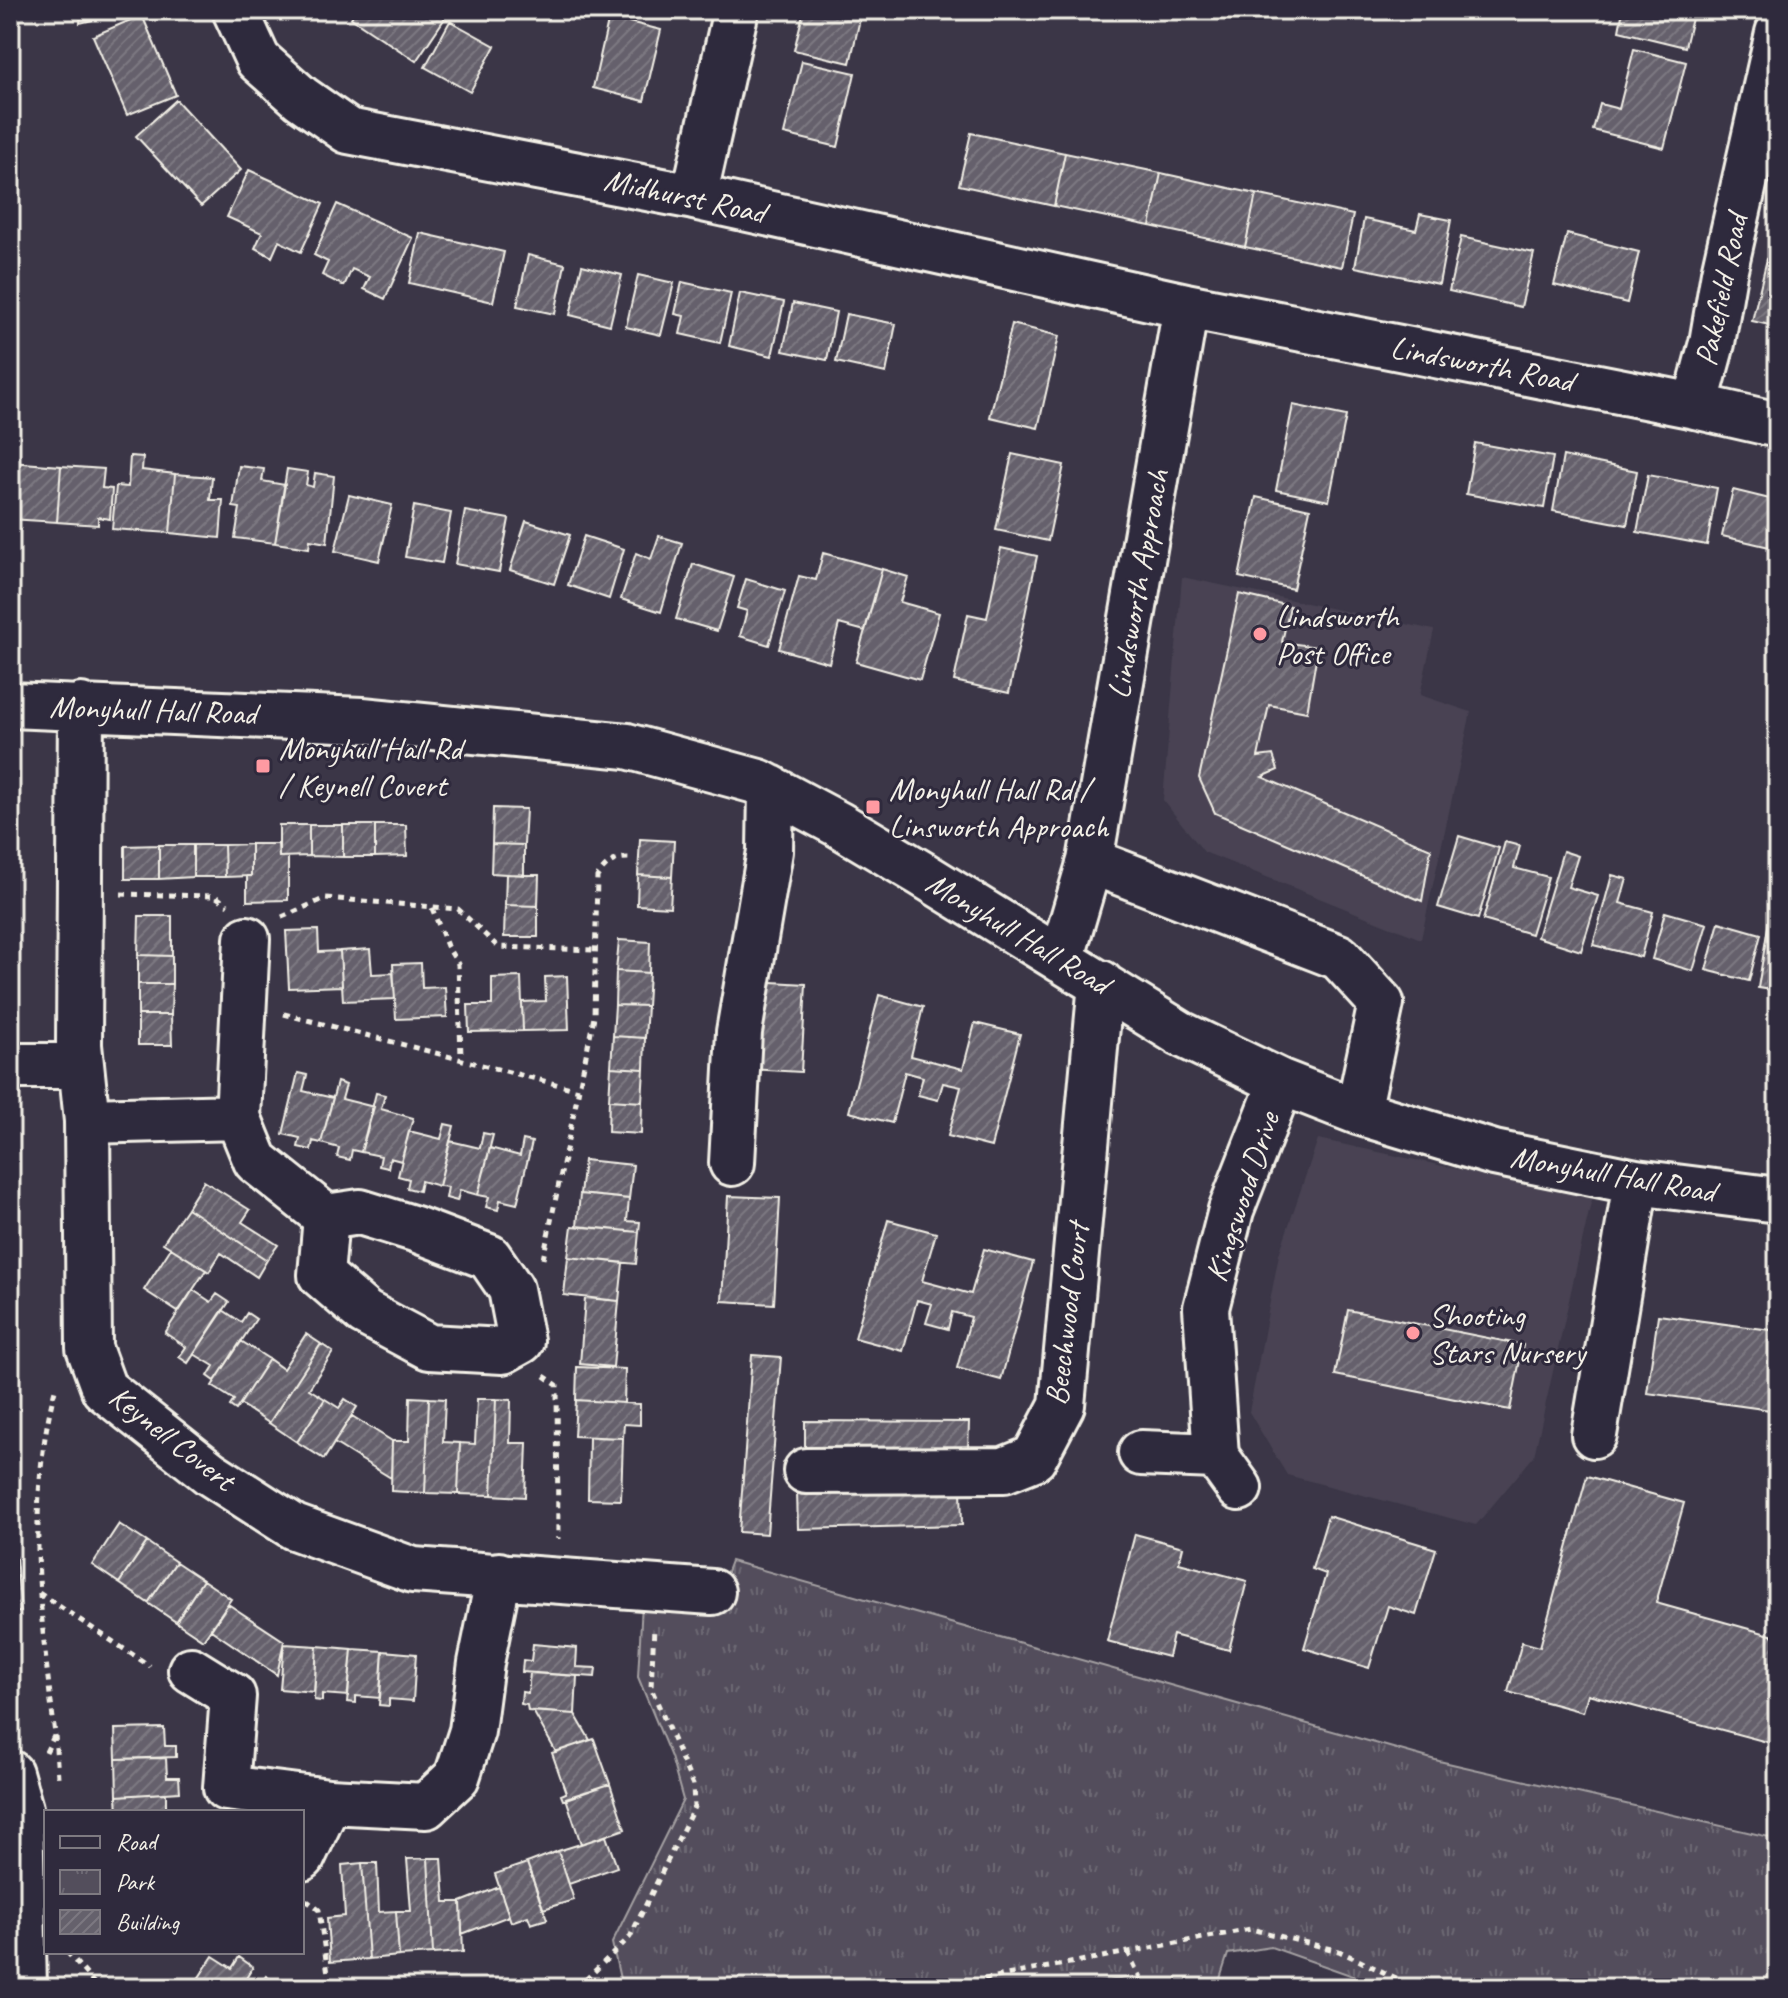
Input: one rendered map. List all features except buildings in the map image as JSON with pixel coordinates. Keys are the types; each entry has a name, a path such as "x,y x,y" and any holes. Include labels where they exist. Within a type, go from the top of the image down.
{"street":[{"name":"Midhurst Road","path":"235,10 258,60 301,98 348,131 694,197 1186,306"},
{"path":"694,197 736,10"},
{"name":"Pakefield Road","path":"1695,406 1712,343 1724,273 1778,33"},
{"name":"Lindsworth Road","path":"1186,306 1778,425"},
{"name":"Lindsworth Approach","path":"1061,960 1090,861 1186,306"},
{"name":"Monyhull Hall Road","path":"10,705 362,720 627,746 759,782 874,845 1181,1034 1281,1082 1358,1112 1494,1153 1636,1182 1778,1200"},
{"name":"Keynell Covert","path":"81,706 81,1066 87,1121 89,1348 104,1389 210,1473 294,1527 413,1570 712,1592"},
{"path":"732,1163 739,1032 770,851 771,788"},
{"path":"1090,861 1339,957 1381,1003 1358,1112"},
{"path":"247,939 238,1117 256,1161 326,1217 360,1212 489,1257 511,1289 521,1341 503,1351 429,1347 365,1313 321,1275 326,1217"},
{"name":"Beechwood Court","path":"806,1471 1004,1470 1034,1458 1062,1405 1101,983"},
{"path":"10,1066 81,1066"},
{"name":"Kingswood Drive","path":"1141,1453 1228,1472 1206,1308 1231,1210 1281,1082"},
{"path":"87,1121 238,1117"},
{"path":"1594,1435 1636,1182"},
{"path":"191,1670 233,1696 225,1800 426,1806 457,1777 472,1731 481,1663 499,1575"},
{"path":"15,1791 24,1988"},
{"path":"304,1854 329,1801"}],"path":[{"path":"511,1289 538,1284 579,1090 594,1017 597,877 607,863 622,857 631,858"},
{"path":"80,893 215,896 235,910 247,939 262,926 326,898 458,909 498,947 596,950"},
{"path":"432,908 458,964 461,1057"},
{"path":"244,1004 461,1057 579,1090"},
{"path":"521,1341 533,1369 557,1385 559,1474 556,1580"},
{"path":"15,1791 55,1734 39,1593 38,1497 40,1463 59,1375"},
{"path":"578,1988 630,1937 694,1807 693,1785 651,1688 657,1588"},
{"path":"39,1593 174,1682 191,1670"},
{"path":"304,1899 319,1910 330,1988"},
{"path":"937,1988 1251,1929 1339,1951 1417,1988"},
{"path":"1128,1952 1145,1988"},
{"path":"69,1954 98,1988"}],"shaded area":[{"path":"1182,577 1434,630 1420,695 1471,712 1421,939 1204,852 1163,800"},
{"name":"Shooting Stars Nursery","path":"1318,1139 1592,1198 1534,1456 1476,1525 1287,1475 1249,1412 1279,1254"}],"green space":[{"path":"731,1561 1439,1761 1778,1839 1778,1988 1387,1988 1271,1947 1228,1954 1217,1988 1142,1988 1131,1977 1068,1988 622,1988 612,1943 683,1800 671,1757 638,1677 642,1603 715,1603"}],"place":[{"name":"Lindsworth Post Office","path":"1260,634"},
{"name":"Monyhull Hall Rd / Keynell Covert","path":"263,766"},
{"name":"Monyhull Hall Rd / Linsworth Approach","path":"873,807"},
{"name":"Shooting Stars Nursery","path":"1413,1333"}]}
